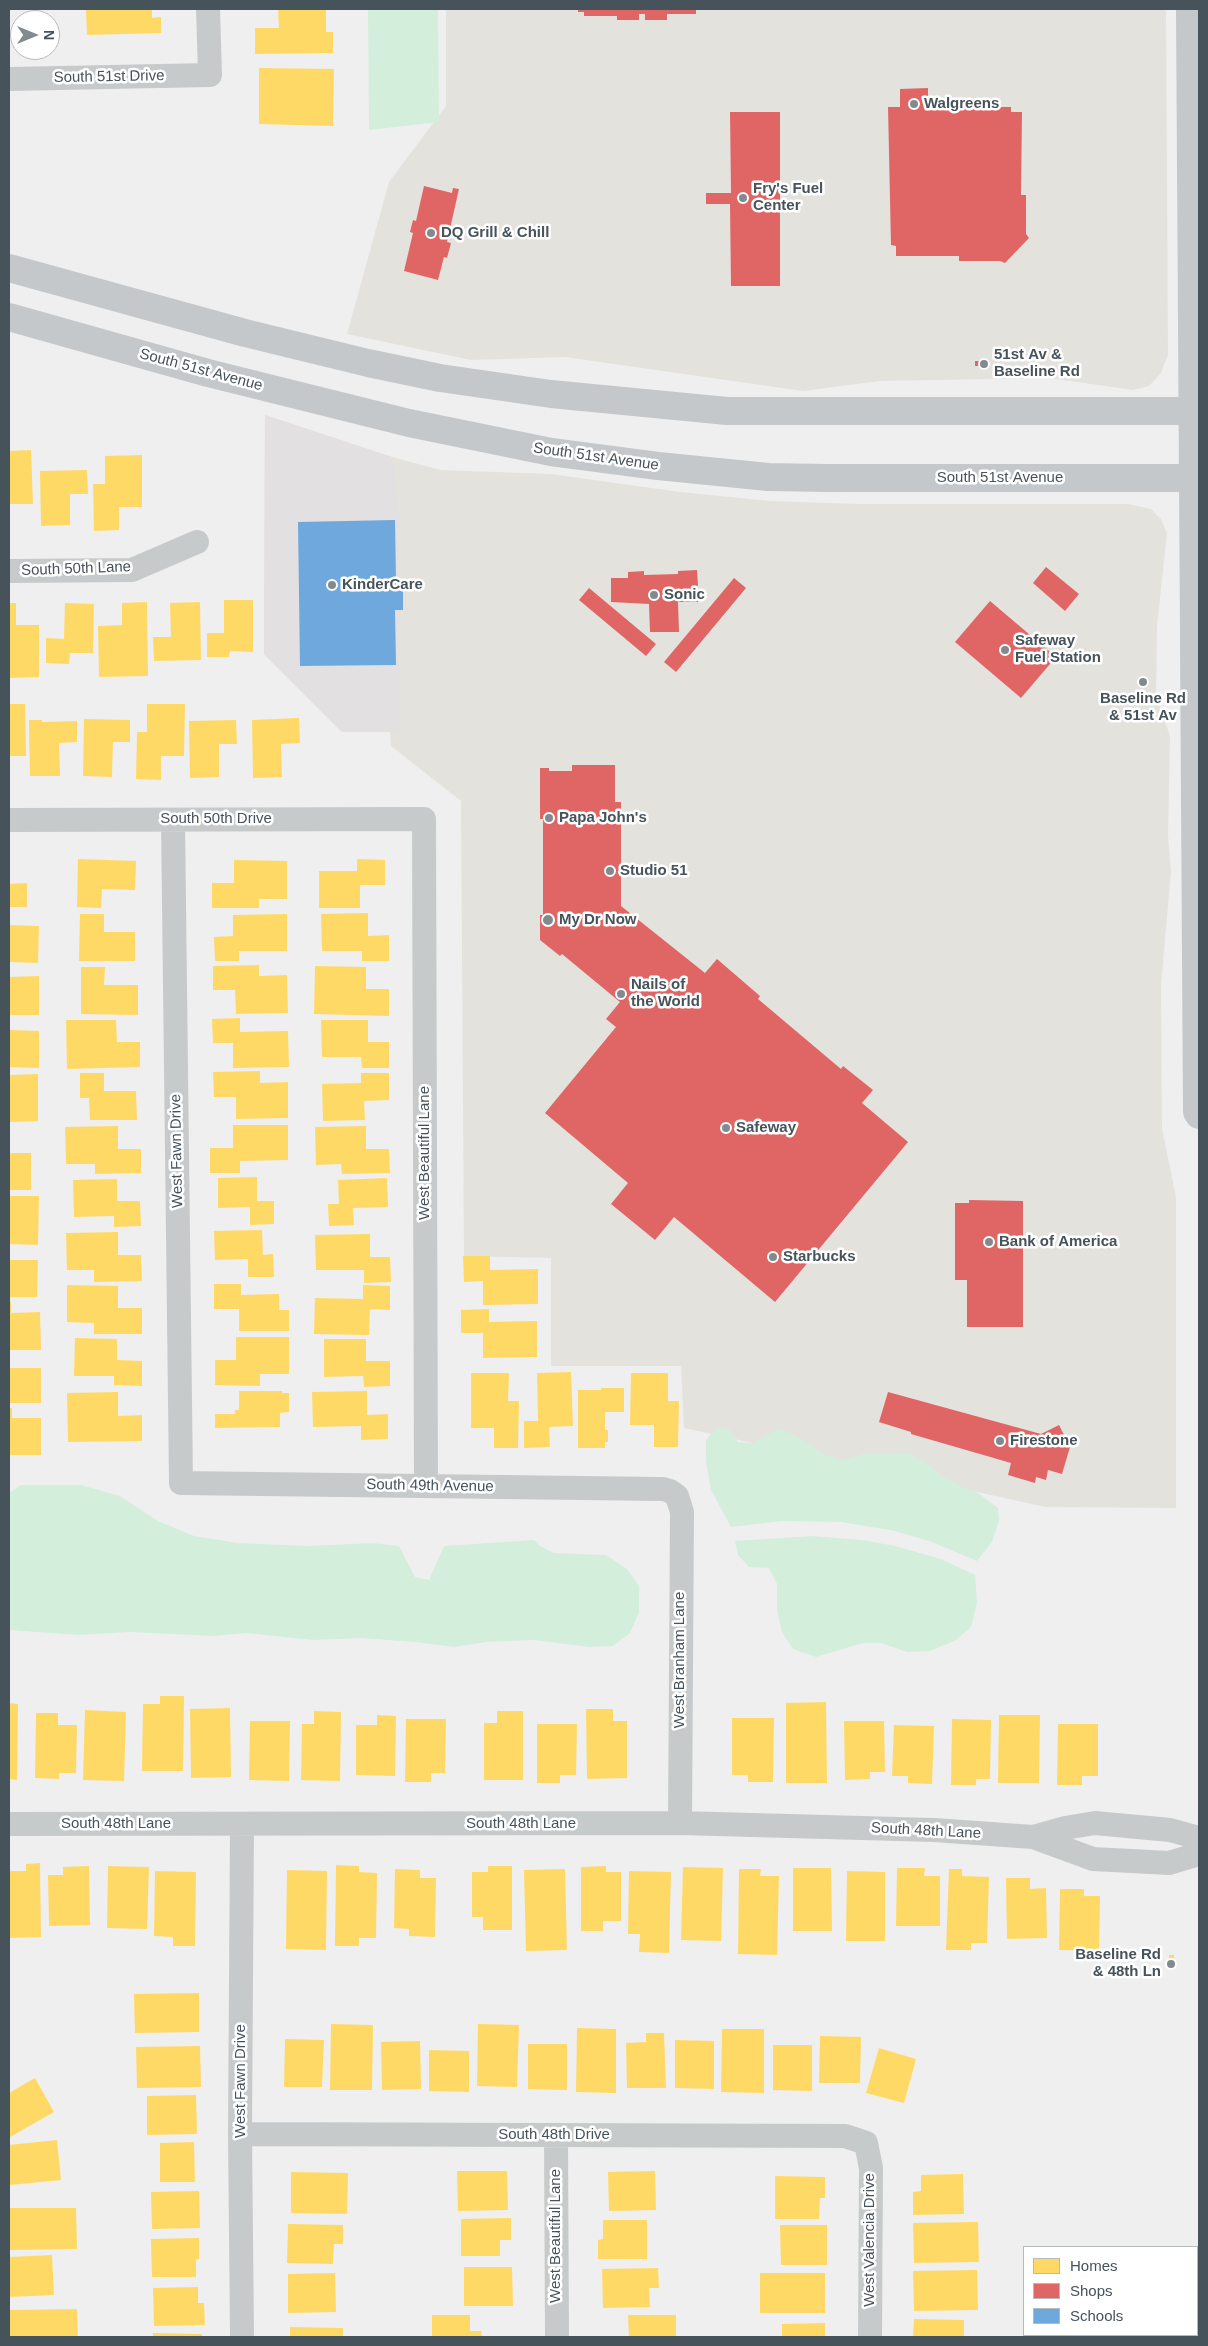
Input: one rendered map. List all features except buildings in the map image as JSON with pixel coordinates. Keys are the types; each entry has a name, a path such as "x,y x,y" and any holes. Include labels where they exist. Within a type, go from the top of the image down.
{"main road":[{"path":"1190,9 1197,411 1197,1103 1199,1115"},
{"path":"9,268 245,333 368,363 440,378 551,394 727,411 1197,411"},
{"name":"South 51st Avenue","path":"9,317 331,405 524,446 619,461 713,472 788,477 1196,478"}],"street":[{"name":"South 51st Drive","path":"9,79 210,75 208,9"},
{"name":"South 50th Lane","path":"9,571 132,570 197,542"},
{"name":"South 50th Drive","path":"9,820 424,819"},
{"name":"West Beautiful Lane","path":"424,819 426,1486"},
{"name":"West Fawn Drive","path":"173,820 181,1483"},
{"name":"South 49th Avenue","path":"181,1483 663,1489 677,1496"},
{"name":"West Branham Lane","path":"677,1496 682,1512 680,1823"},
{"name":"South 48th Lane","path":"9,1824 680,1823 934,1830 1033,1837 1093,1859 1169,1863 1199,1854"},
{"name":"South 48th Lane","path":"1033,1837 1065,1828 1095,1823 1170,1830 1199,1838"},
{"name":"West Fawn Drive","path":"242,1824 240,2134 242,2337"},
{"name":"South 48th Drive","path":"240,2134 845,2136 866,2143"},
{"name":"West Beautiful Lane","path":"556,2136 557,2337"},
{"name":"West Valencia Drive","path":"866,2143 871,2168 870,2337"}],"shaded area":[{"path":"446,9 1166,9 1168,355 1161,373 1149,386 1133,390 1049,378 880,381 803,391 565,357 471,360 347,334 389,182 446,106"},
{"path":"265,415 392,457 441,470 551,474 680,492 770,501 859,504 1128,504 1151,509 1161,519 1167,533 1157,626 1156,695 1170,736 1168,835 1171,871 1161,986 1162,1129 1176,1197 1176,1508 1046,1507 684,1428 681,1366 551,1366 551,1258 464,1256 461,801 391,746 390,731 342,732 264,654"},
{"name":"KinderCare","path":"265,415 392,457 399,517 399,732 342,732 264,654"}],"green space":[{"path":"368,9 438,9 439,122 369,130"},
{"path":"717,1427 729,1429 738,1442 753,1443 778,1429 801,1438 822,1453 841,1461 866,1453 908,1453 930,1465 942,1476 978,1493 998,1508 999,1520 992,1542 977,1561 932,1542 895,1531 841,1522 782,1521 731,1527 711,1490 706,1462 706,1440"},
{"path":"21,1485 81,1485 120,1496 158,1521 194,1536 238,1543 308,1546 373,1543 399,1546 415,1577 429,1580 444,1546 534,1540 540,1546 554,1553 606,1555 627,1569 639,1586 639,1612 630,1633 613,1646 589,1647 534,1640 486,1642 454,1647 361,1638 313,1640 246,1633 214,1636 129,1632 79,1635 9,1630 9,1493"},
{"path":"812,1536 862,1540 895,1546 941,1559 975,1575 977,1603 971,1627 956,1640 930,1651 907,1652 881,1643 863,1643 816,1657 793,1649 782,1632 777,1610 777,1584 769,1568 749,1567 738,1555 735,1541"}],"place":[{"name":"Walgreens","path":"914,104"},
{"name":"Fry's Fuel Center","path":"743,198"},
{"name":"DQ Grill & Chill","path":"431,233"},
{"name":"51st Av & Baseline Rd","path":"984,364"},
{"name":"KinderCare","path":"332,585"},
{"name":"Sonic","path":"654,595"},
{"name":"Safeway Fuel Station","path":"1005,650"},
{"name":"Baseline Rd & 51st Av","path":"1143,682"},
{"name":"Papa John's","path":"549,818"},
{"name":"Studio 51","path":"610,871"},
{"name":"My Dr Now","path":"548,920"},
{"name":"Nails of the World","path":"621,994"},
{"name":"Safeway","path":"726,1128"},
{"name":"Bank of America","path":"989,1242"},
{"name":"Starbucks","path":"773,1257"},
{"name":"Firestone","path":"1000,1441"},
{"name":"Baseline Rd & 48th Ln","path":"1171,1964"}]}
